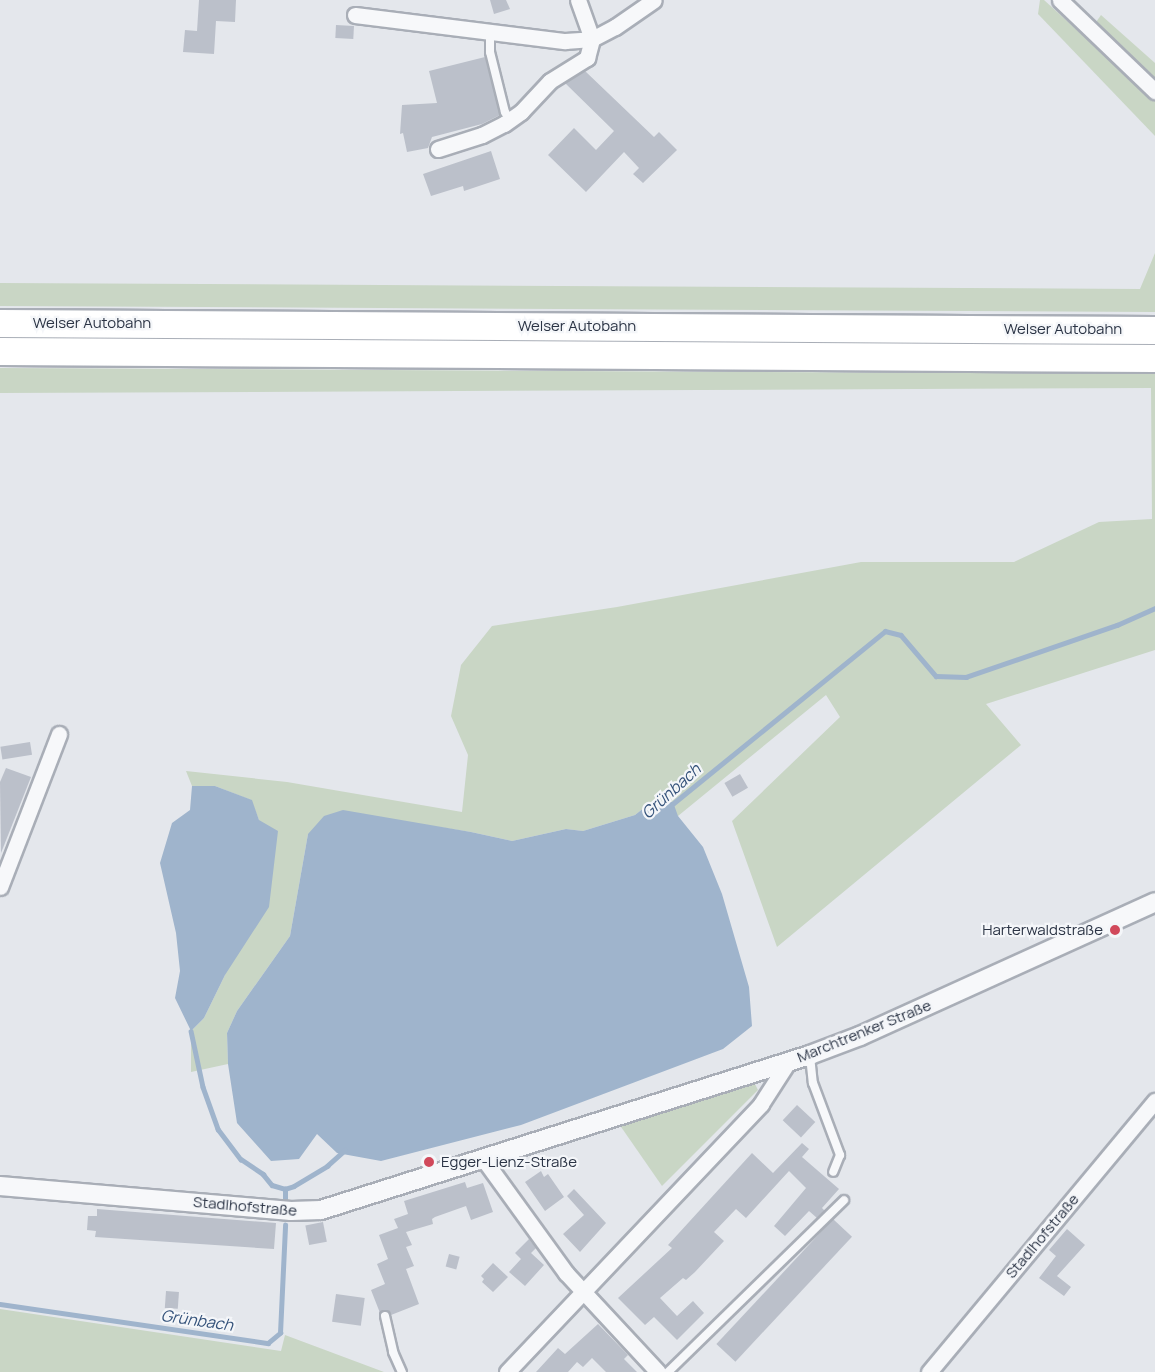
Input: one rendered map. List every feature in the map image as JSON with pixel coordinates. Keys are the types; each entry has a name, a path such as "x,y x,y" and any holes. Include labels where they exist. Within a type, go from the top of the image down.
{"highway":[{"name":"Welser Autobahn","path":"0,323 1155,330"},
{"name":"Welser Autobahn","path":"0,351 1155,358"}],"street":[{"path":"438,149 482,135 510,120 521,112 550,81 587,58 592,39 578,0"},
{"path":"355,15 565,41 592,39 615,27 654,0"},
{"path":"1060,0 1155,91"},
{"path":"0,887 59,734"},
{"name":"Marchtrenker Straße","path":"582,1290 761,1104 789,1062 860,1036 1155,902"},
{"name":"Stadlhofstraße","path":"0,1186 286,1210 321,1210 789,1062"},
{"name":"Stadlhofstraße","path":"928,1372 1155,1101"},
{"path":"482,1158 566,1273 658,1372"},
{"path":"512,1370 582,1290"}],"lane":[{"path":"490,33 490,51 505,112 510,120"},
{"path":"810,1055 813,1083 840,1155 833,1172"},
{"path":"669,1372 844,1200"},
{"path":"385,1316 393,1352 402,1372"}],"green space":[{"path":"1040,0 1044,0 1155,101 1155,136 1038,14"},
{"path":"1101,15 1155,63 1155,84 1094,25"},
{"path":"1155,253 1155,312 0,306 0,283 1140,289"},
{"path":"0,368 1155,374 1155,650 986,704 1021,745 777,947 732,821 840,717 826,695 678,816 650,803 635,815 583,831 566,829 512,841 419,824 308,834 290,936 237,1011 227,1033 228,1064 191,1072 191,1031 204,1018 225,975 259,820 251,800 215,786 192,786 186,771 287,782 462,812 468,755 451,716 461,665 492,626 617,607 861,562 1014,562 1099,522 1152,519 1151,388 0,393"},
{"path":"754,1082 758,1090 662,1186 619,1124"},
{"path":"0,1309 281,1351 285,1335 384,1372 0,1372"}],"water":[{"path":"192,786 215,786 252,800 259,820 278,831 269,907 225,975 204,1018 191,1031 175,998 180,971 176,933 160,863 172,823 190,810"},
{"path":"673,802 678,816 703,847 722,894 749,987 752,1026 723,1049 521,1125 381,1161 337,1153 317,1134 299,1159 271,1161 237,1123 228,1064 227,1033 237,1011 290,936 308,834 324,816 343,810 512,841 566,829 583,831 635,815 650,803"}],"building":[{"path":"199,0 236,0 235,22 216,21 214,54 183,52 185,30 197,31"},
{"path":"490,0 506,0 510,9 494,14"},
{"path":"336,25 354,26 353,39 335,38"},
{"path":"485,57 500,115 482,124 432,137 428,148 407,152 403,133 400,134 402,105 437,103 429,71"},
{"path":"585,71 654,137 659,132 677,150 643,183 633,174 639,168 624,152 586,192 548,155 574,128 596,150 614,131 565,83"},
{"path":"491,151 500,179 464,191 463,186 431,196 423,174"},
{"path":"30,742 32,755 2,760 0,747"},
{"path":"6,768 31,777 1,853 0,782"},
{"path":"740,774 748,788 732,797 724,783"},
{"path":"797,1105 815,1122 801,1137 783,1120"},
{"path":"802,1143 809,1149 802,1157 839,1189 822,1208 825,1211 817,1218 809,1211 785,1236 774,1226 806,1188 789,1171 746,1218 736,1209 714,1232 724,1241 695,1272 686,1280 683,1278 660,1298 677,1316 693,1301 704,1313 677,1340 654,1317 645,1325 618,1298 672,1248 668,1245 752,1153 773,1173"},
{"path":"541,1171 544,1177 548,1174 564,1197 545,1211 525,1182"},
{"path":"465,1182 467,1188 483,1183 493,1212 471,1220 466,1206 435,1217 432,1219 433,1224 406,1232 412,1245 406,1247 414,1266 406,1269 419,1304 391,1315 386,1310 380,1313 371,1290 385,1284 377,1264 388,1259 379,1235 398,1228 394,1219 408,1214 404,1201"},
{"path":"574,1189 606,1223 580,1252 563,1234 584,1215 567,1196"},
{"path":"97,1209 276,1223 274,1249 95,1237 96,1231 87,1230 88,1216 97,1216"},
{"path":"833,1219 852,1237 735,1362 716,1344"},
{"path":"323,1222 327,1242 309,1245 305,1225"},
{"path":"1067,1229 1085,1245 1057,1276 1071,1287 1064,1296 1039,1278 1056,1256 1049,1250"},
{"path":"529,1239 536,1248 531,1253 544,1265 525,1286 509,1272 521,1259 515,1253"},
{"path":"449,1254 460,1257 456,1269 446,1267"},
{"path":"493,1263 508,1277 493,1292 482,1282 484,1279 481,1276"},
{"path":"166,1291 179,1292 178,1309 165,1308"},
{"path":"336,1294 365,1298 361,1326 332,1322"},
{"path":"598,1324 628,1355 624,1359 637,1372 606,1372 592,1358 583,1367 577,1362 568,1372 536,1372 558,1348 565,1354"}],"waterway":[{"name":"Grünbach","path":"670,806 885,631 901,635 936,676 966,677 1117,625 1155,608"},
{"path":"191,1031 203,1087 218,1129 241,1159 263,1174 272,1185 285,1189"},
{"name":"Grünbach","path":"285,1201 285,1189 327,1166 345,1150"},
{"name":"Grünbach","path":"0,1304 268,1343 280,1333 285,1225"}],"place":[{"name":"Harterwaldstraße","path":"1115,930"},
{"name":"Egger-Lienz-Straße","path":"429,1162"}]}
